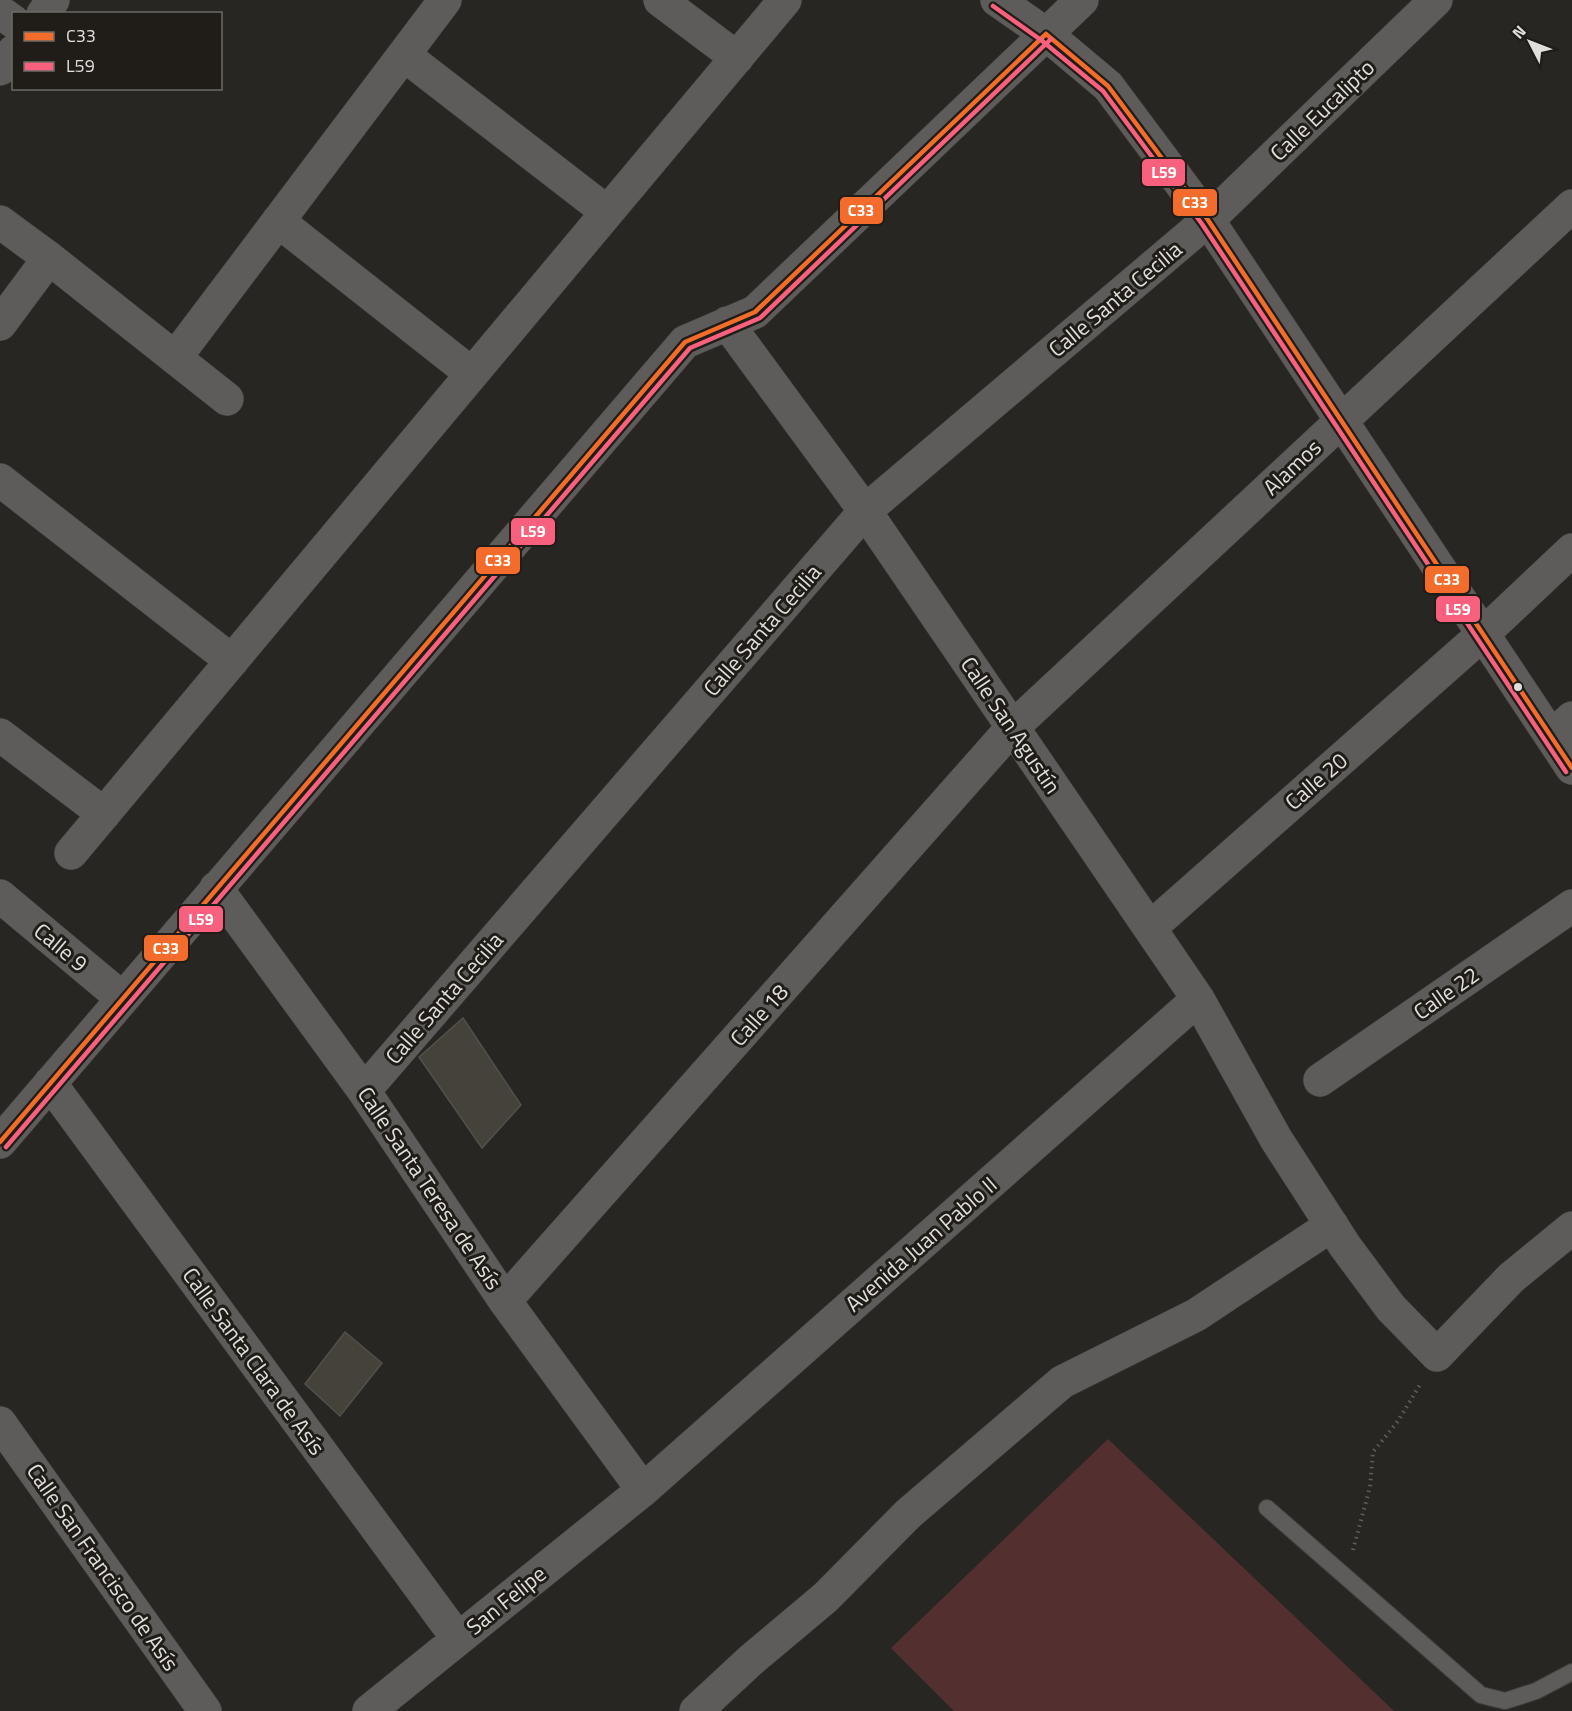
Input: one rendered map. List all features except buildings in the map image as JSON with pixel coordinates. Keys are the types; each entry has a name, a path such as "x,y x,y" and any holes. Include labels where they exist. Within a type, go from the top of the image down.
{"street":[{"path":"175,358 446,0"},
{"path":"660,0 737,58"},
{"path":"71,853 785,0"},
{"path":"997,0 1047,34 1108,86 1208,220 1483,634 1562,727 1572,768"},
{"path":"0,1142 685,342 755,312 1082,0"},
{"name":"Calle Eucalipto","path":"1208,220 1436,0"},
{"path":"0,69 12,54"},
{"path":"404,55 607,212"},
{"name":"Alamos","path":"1012,729 1572,206"},
{"name":"Calle Santa Cecilia","path":"364,1090 865,511 1208,220"},
{"path":"278,221 472,374"},
{"path":"0,222 227,399"},
{"path":"0,324 49,258"},
{"name":"Calle San Agustín","path":"728,323 865,511 1198,999 1276,1139 1332,1226 1390,1308 1437,1355"},
{"path":"0,480 232,661"},
{"name":"Calle 20","path":"1150,928 1483,634 1572,550"},
{"name":"Calle 18","path":"505,1300 1012,729"},
{"path":"0,735 104,814"},
{"name":"Calle Santa Teresa de Asís","path":"216,888 364,1090 505,1300 643,1490"},
{"name":"Calle 9","path":"0,896 122,998"},
{"name":"Calle 22","path":"1320,1080 1572,906"},
{"name":"Avenida Juan Pablo II","path":"643,1490 1198,999"},
{"name":"Calle Santa Clara de Asís","path":"50,1083 458,1639"},
{"path":"696,1711 751,1660 826,1598 908,1514 1062,1382 1196,1315 1332,1226"},
{"path":"1437,1355 1511,1278 1572,1228"},
{"name":"Calle San Francisco de Asís","path":"0,1423 205,1711"},
{"name":"San Felipe","path":"369,1711 643,1490"}],"lane":[{"path":"1267,1508 1481,1695 1505,1701 1536,1691 1572,1672"}],"path":[{"path":"1346,1576 1370,1487 1372,1452 1398,1421 1437,1355"}],"shaded area":[{"path":"1108,1439 1394,1711 954,1711 891,1648"}],"transit line":[{"name":"L59","path":"993,6 1041,40 1103,91 1202,224 1566,772"},
{"name":"C33","path":"1046,34 1108,86 1208,220 1572,768"},
{"name":"C33","path":"0,1142 685,342 755,312 1046,34"},
{"name":"L59","path":"6,1147 690,348 760,318 1051,39"}]}
